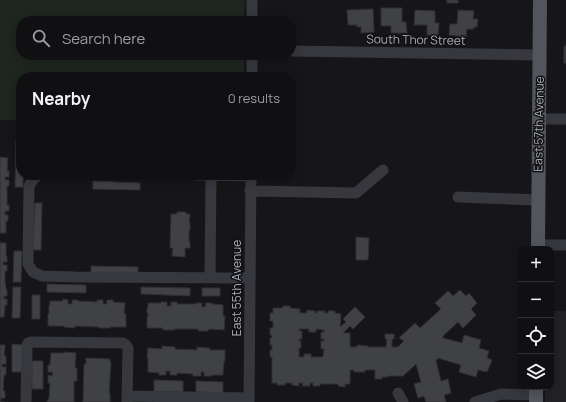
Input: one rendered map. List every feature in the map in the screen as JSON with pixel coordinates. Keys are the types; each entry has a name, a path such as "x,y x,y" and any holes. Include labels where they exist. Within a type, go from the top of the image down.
{"main road":[{"name":"East 57th Avenue","path":"538,246 540,0"}],"street":[{"path":"252,0 252,16"},
{"name":"South Thor Street","path":"296,51 540,55"},
{"path":"252,60 252,72"},
{"path":"539,119 566,119"},
{"path":"250,191 356,193 383,170"},
{"path":"33,180 29,186 28,264 33,272 42,276 75,277 250,278"},
{"path":"210,277 211,180"},
{"name":"East 55th Avenue","path":"249,400 251,180"},
{"path":"458,197 538,200"},
{"path":"552,246 566,245"},
{"path":"26,402 27,346 28,343 31,342 123,343 128,348 127,399 249,400"},
{"path":"475,402 501,394 536,395"}],"shaded area":[{"path":"0,0 245,0 244,16 16,16 16,60 244,60 244,72 16,72 16,120 0,120"},
{"path":"554,311 566,311 566,402 545,402 545,390 554,390"}],"building":[{"path":"447,0 458,0 458,3 447,3"},
{"path":"381,8 402,8 402,22 406,22 407,33 391,33 391,26 381,26"},
{"path":"373,9 374,32 361,33 361,27 357,27 357,25 348,25 347,10"},
{"path":"415,10 435,11 435,23 439,23 438,35 427,35 427,25 414,25"},
{"path":"458,10 474,11 473,19 478,19 477,27 474,27 474,29 467,29 466,37 449,35 450,24 457,24"},
{"path":"564,46 566,46 566,63 564,63"},
{"path":"16,140 16,180 23,180 23,187 15,187"},
{"path":"0,157 8,158 7,171 9,171 9,177 5,177 5,180 9,180 9,186 7,186 7,205 9,205 9,211 5,211 5,215 8,215 8,221 6,221 6,233 0,233"},
{"path":"93,181 140,183 140,190 93,189"},
{"path":"35,203 42,203 41,250 33,250"},
{"path":"177,212 186,212 186,214 190,214 190,248 185,248 185,257 172,256 173,248 170,248 171,214 177,214"},
{"path":"356,237 369,238 368,260 356,260"},
{"path":"0,242 6,243 7,256 7,262 3,262 3,265 7,265 7,271 5,271 5,282 7,296 4,296 4,299 7,299 7,305 5,305 4,317 0,317"},
{"path":"14,251 22,251 21,282 13,282"},
{"path":"91,266 138,267 138,275 91,274"},
{"path":"47,284 86,285 86,293 47,292"},
{"path":"13,287 21,287 20,318 12,318"},
{"path":"141,287 190,288 190,296 141,294"},
{"path":"202,288 220,288 220,296 202,296"},
{"path":"460,290 466,296 469,293 477,303 471,309 476,315 463,328 458,322 443,336 443,338 462,343 464,335 481,340 479,348 489,351 487,358 492,360 487,372 478,370 476,377 459,372 461,365 438,358 436,361 441,381 448,379 451,393 444,395 446,402 426,402 424,396 418,398 414,384 421,382 416,364 403,376 388,376 382,377 382,379 375,379 375,370 354,372 354,370 350,370 350,384 345,384 345,387 338,386 338,384 320,384 320,386 313,386 313,383 310,383 310,386 302,386 303,383 299,383 299,386 292,385 292,383 277,385 277,383 272,383 272,357 270,357 270,350 272,350 272,345 270,345 270,338 272,338 272,335 270,335 270,328 273,328 273,321 270,321 270,313 273,313 273,308 290,306 290,308 300,309 300,313 307,313 307,310 315,311 315,313 317,313 317,311 325,311 324,313 328,313 328,311 335,311 335,313 341,314 340,327 346,322 343,319 355,307 365,317 353,329 350,326 343,333 350,333 350,347 357,347 357,345 368,347 386,347 387,339 385,339 385,334 394,334 394,339 392,339 392,347 398,347 404,341 399,338 415,323 420,328 441,309 435,303 448,291 453,296","holes":["299,329 309,329 309,332 316,332 316,329 324,330 324,332 321,332 321,339 324,339 324,341 321,341 321,349 324,349 323,357 311,357 311,354 304,354 304,357 299,357 299,348 301,348 301,341 299,341 299,339 302,339 302,331 299,331"]},
{"path":"32,295 40,295 40,319 32,319"},
{"path":"63,299 68,300 68,304 72,304 72,300 97,302 97,300 103,300 103,304 107,304 107,300 113,300 113,302 125,303 124,314 126,314 126,327 99,328 75,326 75,328 48,326 50,301 63,301"},
{"path":"167,302 167,306 171,306 171,302 177,302 177,304 202,303 202,307 205,307 206,303 223,305 223,316 225,316 224,330 209,329 208,331 198,331 198,329 163,330 163,328 147,328 148,303"},
{"path":"12,344 23,345 23,372 12,372"},
{"path":"0,345 5,345 4,356 6,356 6,364 2,364 2,367 6,367 6,375 4,375 3,391 5,391 5,398 1,398 0,402"},
{"path":"162,346 175,347 175,349 197,350 197,347 210,348 210,350 225,350 223,375 204,376 204,372 201,372 201,376 177,373 177,375 170,375 170,371 166,371 166,375 159,375 159,373 148,372 148,348 162,349"},
{"path":"51,353 76,353 75,368 77,368 77,381 74,381 74,402 47,402 49,399 50,383 48,383 48,375 52,376 53,372 48,372"},
{"path":"86,358 110,359 110,402 83,402 84,364 86,364"},
{"path":"32,361 43,361 43,389 32,389"},
{"path":"154,380 183,381 183,392 154,391"},
{"path":"196,381 223,382 223,393 196,392"}]}
